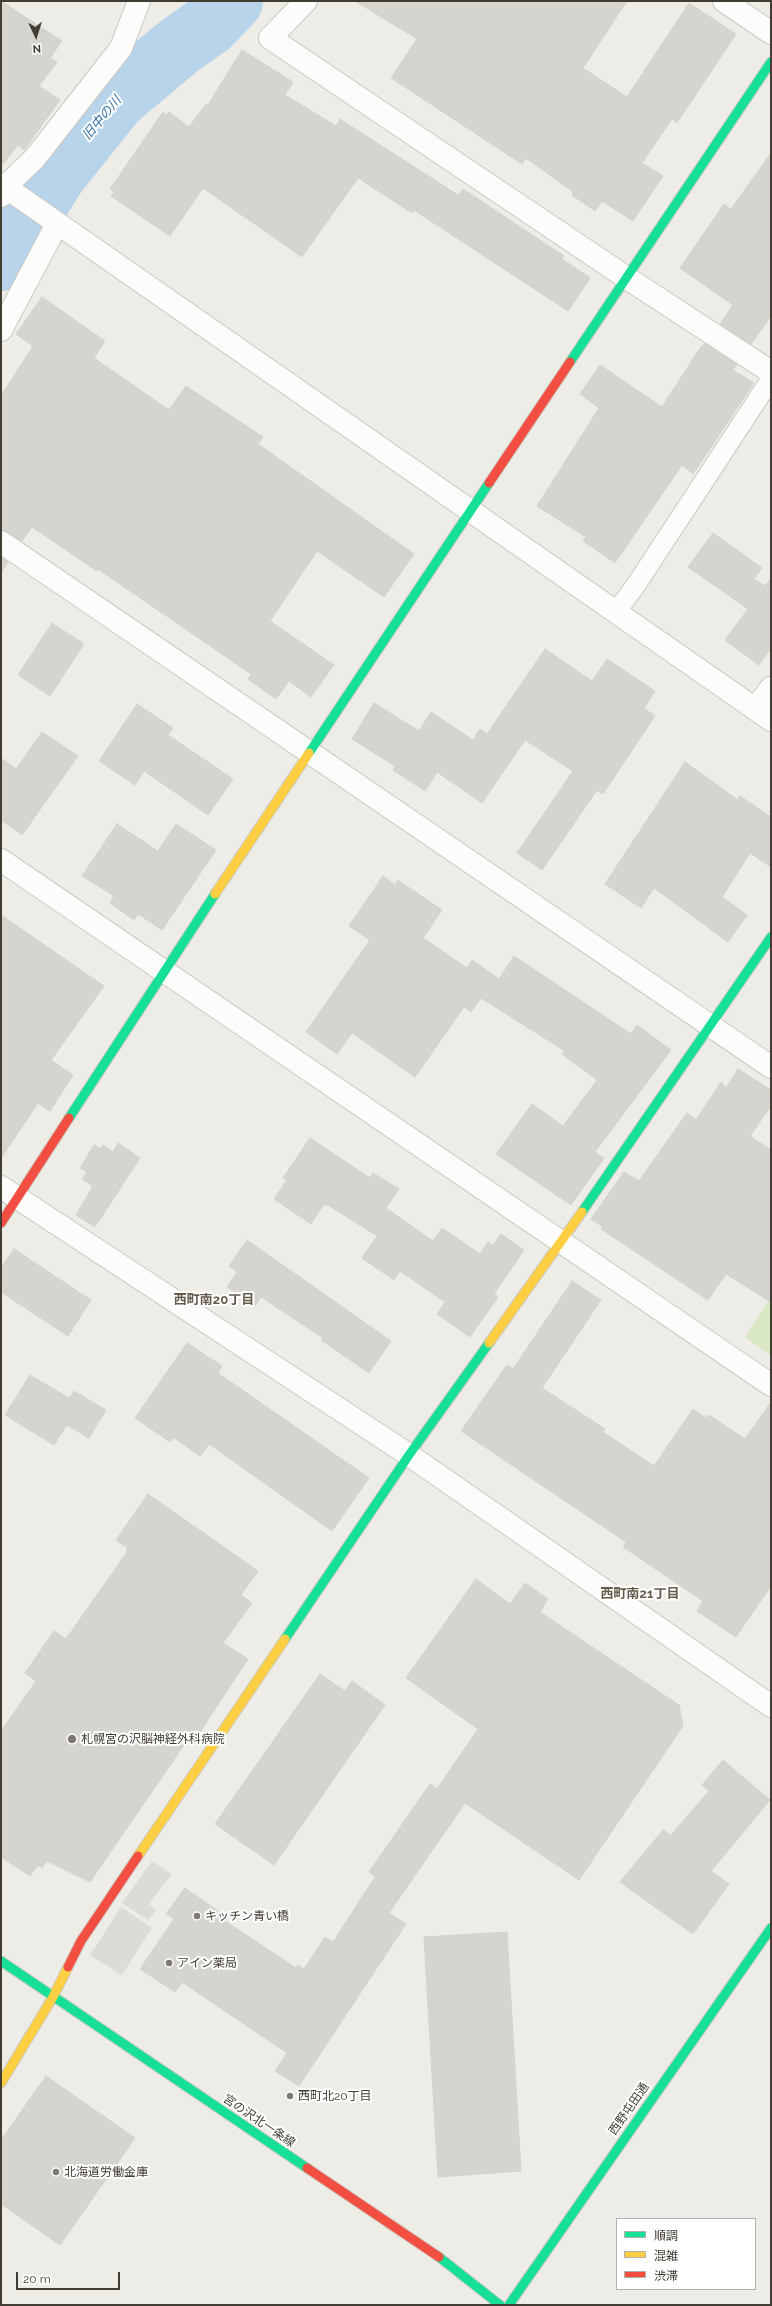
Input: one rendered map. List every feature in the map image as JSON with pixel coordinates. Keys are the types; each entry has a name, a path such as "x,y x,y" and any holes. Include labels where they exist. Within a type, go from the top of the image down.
{"street":[{"path":"139,1 121,48 36,158 6,191 54,222 763,715 771,688"},
{"path":"306,1 270,38 627,278 771,372"},
{"path":"724,1 771,33"},
{"path":"1,1224 9,1193 163,971 771,62"},
{"path":"1,330 54,222"},
{"path":"1,542 771,1067"},
{"path":"1,860 560,1243 771,1385"},
{"path":"1,2083 53,1997 81,1941 409,1455 712,1026 771,937"},
{"path":"9,1193 409,1455 771,1706"},
{"name":"西野屯田通","path":"510,2305 557,2233 771,1928"},
{"name":"宮の沢北一条線","path":"1,1961 431,2251 500,2305"}],"lane":[{"path":"616,612 636,586 771,379"}],"green space":[{"path":"771,1297 771,1356 745,1337"}],"shaded area":[{"path":"152,1861 172,1874 149,1904 156,1910 148,1920 122,1903"},
{"path":"121,1907 152,1928 122,1975 90,1955"}],"building":[{"path":"1,1 62,41 50,58 57,62 39,86 60,100 24,150 18,145 1,166"},
{"path":"355,1 627,1 583,68 627,97 689,3 736,34 677,123 672,119 642,163 663,176 633,221 602,201 595,211 572,195 573,192 526,158 522,164 391,78 417,39"},
{"path":"242,50 293,82 285,95 336,126 340,119 458,195 463,189 564,256 562,259 590,278 568,311 414,210 412,213 358,178 302,257 203,188 170,236 111,196 114,192 110,189 163,112 167,115 169,112 189,127 206,104 208,105"},
{"path":"771,153 771,316 751,344 720,324 733,305 680,268 724,204 731,209"},
{"path":"42,297 105,341 94,358 169,410 186,386 263,437 258,444 414,554 384,597 317,551 270,621 334,665 311,697 289,681 276,699 248,679 251,674 98,569 97,571 32,527 22,541 8,532 1,530 1,396 33,346 16,334"},
{"path":"705,344 737,364 733,370 754,383 693,474 682,465 615,563 583,541 586,537 537,506 599,408 580,394 600,365 662,407 700,348"},
{"path":"713,533 762,568 754,579 765,586 771,578 771,648 759,665 725,640 748,609 688,567"},
{"path":"1,557 8,562 1,573"},
{"path":"52,623 84,644 50,696 18,675"},
{"path":"545,649 592,681 607,659 655,691 644,708 655,716 603,794 597,790 542,870 517,853 573,771 525,740 482,803 437,772 425,791 393,770 395,766 352,739 374,703 419,731 431,712 473,740 480,729 487,734"},
{"path":"137,704 173,728 168,735 233,779 208,815 144,771 135,785 99,761"},
{"path":"42,732 78,756 22,835 1,820 1,758 16,769"},
{"path":"685,762 738,800 740,796 771,817 771,867 750,853 722,897 747,915 728,942 654,888 641,908 605,884"},
{"path":"117,824 158,851 176,824 216,850 162,930 138,914 134,920 110,903 114,896 82,876"},
{"path":"383,876 395,885 398,880 442,910 423,938 467,968 472,960 499,979 514,956 631,1034 637,1025 671,1050 595,1152 604,1158 571,1205 496,1154 532,1104 563,1126 597,1080 562,1054 565,1051 481,998 471,1012 464,1007 415,1077 352,1033 337,1054 306,1032 370,940 349,926"},
{"path":"1,915 104,986 51,1060 73,1075 50,1111 38,1103 1,1158"},
{"path":"738,1069 771,1090 771,1106 750,1136 771,1150 771,1302 726,1274 708,1300 601,1229 603,1227 591,1219 624,1172 639,1181 687,1113 696,1120 721,1082 726,1088"},
{"path":"310,1138 370,1178 373,1173 399,1189 386,1208 433,1241 442,1228 480,1254 488,1242 493,1245 501,1234 524,1250 494,1294 498,1297 470,1337 437,1314 445,1302 400,1271 394,1280 362,1258 377,1236 328,1205 327,1206 324,1204 311,1224 274,1199 287,1180 283,1178"},
{"path":"118,1143 140,1158 95,1227 76,1215 93,1186 82,1179 87,1172 80,1168 94,1145 101,1149 103,1145 113,1152"},
{"path":"247,1240 391,1341 369,1373 321,1340 323,1338 261,1297 255,1306 227,1287 237,1272 229,1266"},
{"path":"14,1249 91,1300 68,1336 1,1292 1,1268"},
{"path":"572,1281 601,1300 542,1388 605,1429 603,1432 654,1466 693,1409 706,1418 709,1415 745,1439 771,1402 771,1586 736,1637 697,1611 703,1601 623,1547 626,1542 461,1431 507,1365 513,1369"},
{"path":"187,1343 222,1366 218,1373 369,1478 332,1531 209,1444 200,1456 173,1437 170,1442 135,1418"},
{"path":"30,1375 69,1398 74,1391 106,1410 89,1438 67,1425 54,1445 5,1415"},
{"path":"148,1494 258,1571 241,1595 252,1603 223,1643 248,1659 200,1732 195,1729 90,1882 47,1861 42,1868 38,1865 30,1876 1,1857 1,1731 36,1681 25,1673 54,1631 66,1639 125,1555 128,1548 116,1540"},
{"path":"476,1579 510,1604 525,1583 548,1599 540,1612 679,1705 683,1726 579,1880 465,1803 389,1913 406,1924 299,2086 275,2071 287,2053 182,1982 175,1992 140,1969 174,1919 166,1914 185,1888 228,1918 225,1921 296,1968 298,1965 304,1969 325,1937 333,1942 375,1877 369,1872 430,1784 437,1789 478,1729 406,1678"},
{"path":"320,1674 345,1691 352,1681 385,1705 274,1865 215,1824"},
{"path":"723,1760 770,1800 711,1871 729,1884 693,1934 620,1882 663,1830 671,1835 709,1791 702,1785"},
{"path":"507,1932 521,2171 438,2177 424,1937"},
{"name":"北海道労働金庫","path":"46,2076 135,2138 60,2245 1,2204 1,2140"}],"waterway":[{"name":"旧中の川","path":"1,260 56,174 116,99 178,47 209,25 232,1"}],"traffic: fast":[{"path":"570,362 771,62"},
{"path":"309,753 489,483"},
{"path":"69,1118 215,894"},
{"path":"582,1212 771,937"},
{"path":"285,1639 409,1455 489,1343"},
{"path":"509,2305 771,1928"},
{"path":"1,1961 307,2168"},
{"path":"439,2257 500,2305"}],"traffic: slow":[{"path":"215,894 309,753"},
{"path":"489,1343 582,1212"},
{"path":"138,1856 285,1639"},
{"path":"1,2083 53,1997 68,1967"}],"traffic: jam":[{"path":"489,483 570,362"},
{"path":"1,1223 69,1118"},
{"path":"68,1967 81,1941 138,1856"},
{"path":"307,2168 439,2257"}],"place":[{"name":"札幌宮の沢脳神経外科病院","path":"72,1739"},
{"name":"キッチン青い橋","path":"197,1916"},
{"name":"アイン薬局","path":"169,1963"},
{"name":"西町北20丁目","path":"290,2096"},
{"name":"北海道労働金庫","path":"56,2172"}],"district":[{"name":"西町南20丁目","path":"214,1300"},
{"name":"西町南21丁目","path":"640,1594"}]}
